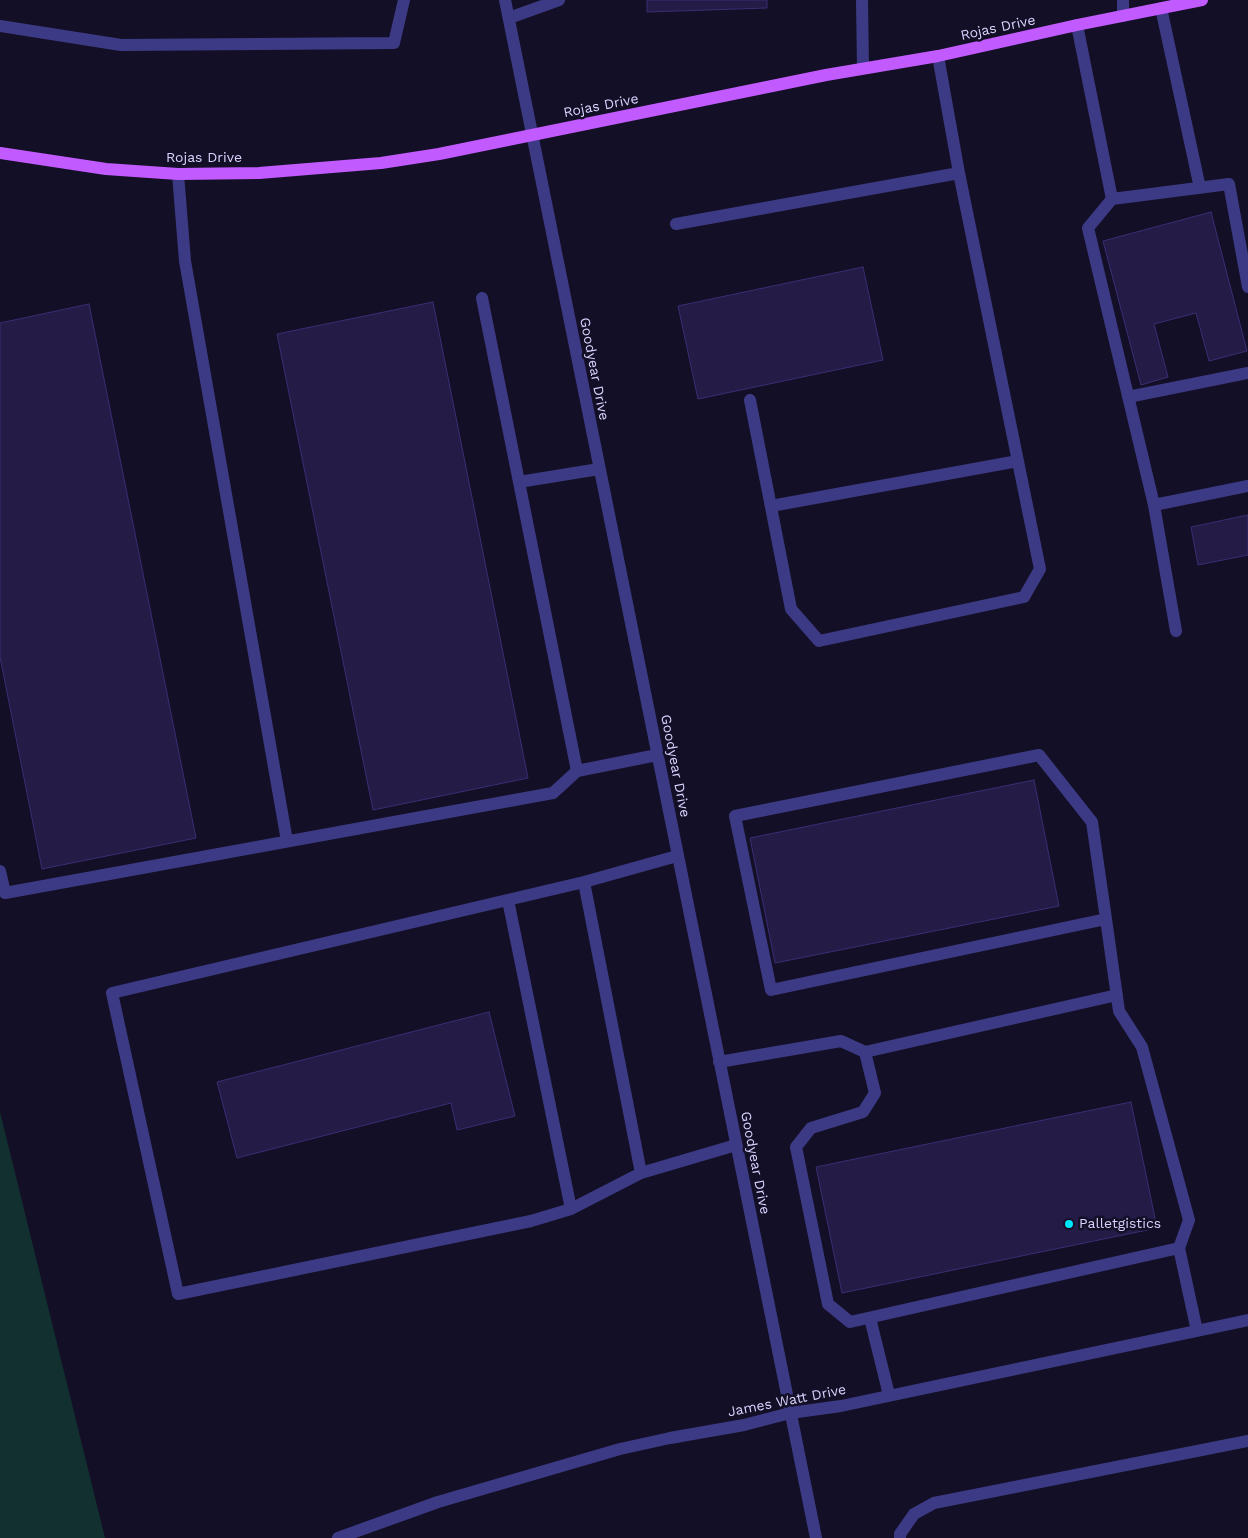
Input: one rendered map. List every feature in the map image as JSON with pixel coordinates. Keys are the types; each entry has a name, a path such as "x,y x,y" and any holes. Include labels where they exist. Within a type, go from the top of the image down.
{"main road":[{"name":"Rojas Drive","path":"0,153 106,169 178,174 259,173 381,163 439,154 863,68 938,56 1202,0"}],"street":[{"path":"0,26 121,45 394,43 404,0"},
{"name":"Goodyear Drive","path":"505,0 816,1538"},
{"path":"509,18 559,0"},
{"path":"862,0 863,68"},
{"path":"1123,0 1123,16"},
{"path":"1161,8 1200,188"},
{"path":"1078,25 1112,199"},
{"path":"750,400 791,609 819,641 1024,597 1040,569 959,173 938,56"},
{"path":"676,224 959,173"},
{"path":"178,174 185,261 286,841"},
{"path":"1176,631 1154,505 1088,228 1112,199 1229,184 1248,287"},
{"path":"482,298 578,771"},
{"path":"1128,397 1248,373"},
{"path":"771,506 1018,461"},
{"path":"519,482 599,469"},
{"path":"1154,505 1248,486"},
{"path":"0,871 5,893 553,793 578,771 657,755"},
{"path":"1106,919 771,990 735,816 1040,755 1092,822 1117,995 1119,1011 1142,1047 1189,1220 1180,1248 1197,1331"},
{"path":"678,856 584,882 112,993 178,1294 531,1221 571,1209 641,1173 736,1145"},
{"path":"584,882 641,1173"},
{"path":"508,900 571,1209"},
{"path":"719,1062 841,1041 865,1052 1117,995"},
{"path":"865,1052 875,1093 863,1112 811,1128 796,1146 828,1304 850,1322 1180,1248"},
{"path":"870,1318 889,1395"},
{"name":"James Watt Drive","path":"338,1538 438,1502 620,1449 744,1425 790,1413 841,1406 1248,1320"},
{"path":"900,1538 900,1534 914,1514 934,1503 1248,1441"}],"green space":[{"path":"0,1112 105,1538 0,1538"}],"building":[{"path":"647,0 767,0 767,8 647,12"},
{"path":"1211,212 1247,351 1209,361 1196,313 1154,324 1168,377 1141,385 1103,241"},
{"path":"863,267 883,360 698,399 678,306"},
{"path":"433,302 528,778 373,810 277,334"},
{"path":"89,304 196,838 42,869 0,657 0,323"},
{"path":"1248,515 1248,555 1198,565 1191,527"},
{"path":"1034,780 1059,906 775,963 750,838"},
{"path":"489,1012 515,1116 457,1130 451,1103 237,1158 217,1082"},
{"path":"1131,1102 1157,1228 842,1293 816,1167"}],"place":[{"name":"Palletgistics","path":"1069,1224"}]}
